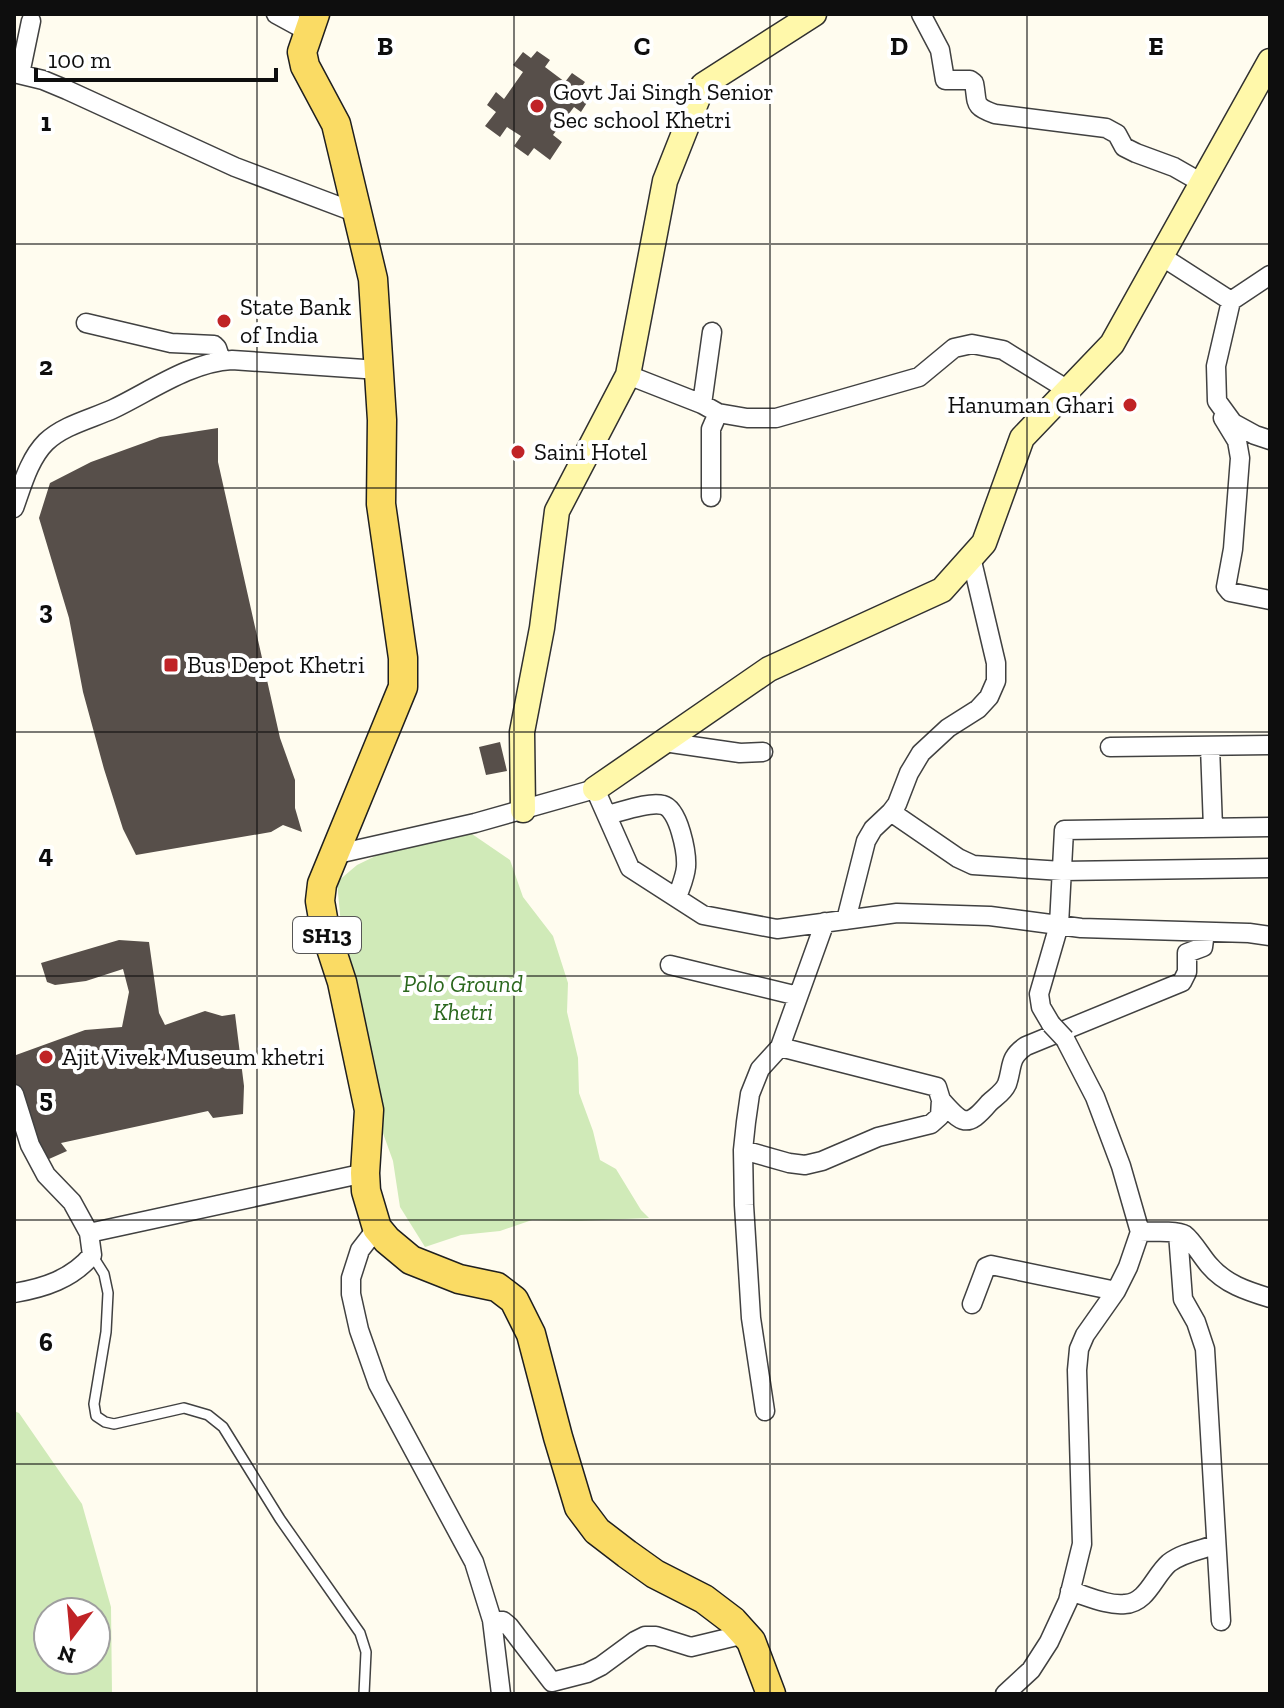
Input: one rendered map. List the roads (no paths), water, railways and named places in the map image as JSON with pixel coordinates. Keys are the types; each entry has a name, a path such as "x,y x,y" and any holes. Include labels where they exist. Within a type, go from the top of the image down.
{"main road":[{"name":"SH13","path":"312,23 302,52 305,66 336,124 373,279 382,420 381,504 403,658 403,687 333,855 322,884 320,901 325,930 342,982 369,1110 366,1191 377,1228"},
{"path":"377,1228 411,1260 459,1279 497,1287 514,1300 531,1334 579,1507 597,1531 627,1554 655,1574 704,1599 733,1621 751,1641 771,1694"}],"street":[{"path":"276,14 312,23"},
{"path":"523,810 522,732 542,628 557,511 628,375 665,181 703,85 814,14"},
{"path":"921,14 940,50 945,80 970,80 974,83 975,102 981,110 1106,128 1117,134 1124,147 1174,167 1202,183"},
{"path":"31,21 17,74 67,90 235,167 357,213"},
{"path":"333,855 475,823 595,789 769,669 942,590 984,543 1022,438 1112,344 1270,61"},
{"path":"1161,256 1231,301"},
{"path":"1270,275 1231,301 1216,366 1217,401 1237,441 1240,458 1233,549 1226,587 1230,592 1270,600"},
{"path":"86,323 171,343 214,345 221,360"},
{"path":"711,497 712,332"},
{"path":"628,375 710,408 747,418 776,418 919,377 954,348 972,344 1003,350 1068,390"},
{"path":"14,508 31,463 46,442 67,427 221,360 379,370"},
{"path":"1217,401 1233,423 1270,440"},
{"path":"846,920 866,841 873,829 897,804 921,753 948,728 978,709 989,697 996,681 996,663 971,557"},
{"path":"664,742 740,753 763,752"},
{"path":"1110,747 1270,745"},
{"path":"1210,746 1213,828"},
{"path":"595,789 630,868 703,915 777,929 897,913 990,916 1081,928 1270,936"},
{"path":"607,815 657,804 671,809 679,824 686,860 677,898"},
{"path":"891,812 966,863 982,866 1062,871 1270,868"},
{"path":"1005,1694 1031,1670 1049,1642 1068,1601 1082,1544 1079,1349 1085,1335 1116,1291 1140,1232 1116,1152 1095,1097 1065,1039 1041,1007 1039,994 1059,925 1064,832 1270,827"},
{"path":"765,1411 751,1318 743,1150 750,1094 760,1069 780,1047 825,922"},
{"path":"941,1100 956,1117 963,1120 969,1121 980,1115 1007,1084 1013,1057 1018,1051 1182,982 1187,972 1187,953 1203,947 1205,932"},
{"path":"670,965 798,996"},
{"path":"743,1150 805,1165 878,1137 931,1124 940,1116 939,1089 934,1085 780,1047"},
{"path":"14,1094 30,1145 46,1175 72,1202 89,1233 92,1255 66,1277 42,1288 14,1293"},
{"path":"89,1233 365,1173"},
{"path":"377,1228 360,1250 351,1278 351,1294 359,1330 378,1384 474,1562 492,1620 501,1694"},
{"path":"1140,1232 1185,1235 1212,1269 1225,1279 1249,1292 1270,1298"},
{"path":"1178,1233 1183,1299 1196,1322 1205,1349 1221,1621"},
{"path":"972,1304 986,1267 991,1265 1116,1291"},
{"path":"1070,1591 1121,1605 1134,1603 1169,1564 1186,1554 1215,1545"},
{"path":"492,1620 503,1621 509,1626 550,1680 555,1682 601,1666 645,1636 656,1636 691,1647 745,1634"}],"lane":[{"path":"92,1255 104,1274 108,1293 106,1332 94,1404 96,1416 114,1424 184,1408 208,1415 223,1427 280,1519 360,1633 366,1652 364,1694"}],"place":[{"name":"Govt Jai Singh Senior Sec school Khetri","path":"537,106"},
{"name":"State Bank of India","path":"224,321"},
{"name":"Hanuman Ghari","path":"1130,405"},
{"name":"Saini Hotel","path":"518,452"},
{"name":"Bus Depot Khetri","path":"171,665"},
{"name":"Ajit Vivek Museum khetri","path":"46,1057"}],"park label":[{"name":"Polo Ground Khetri","path":"463,998"}]}
